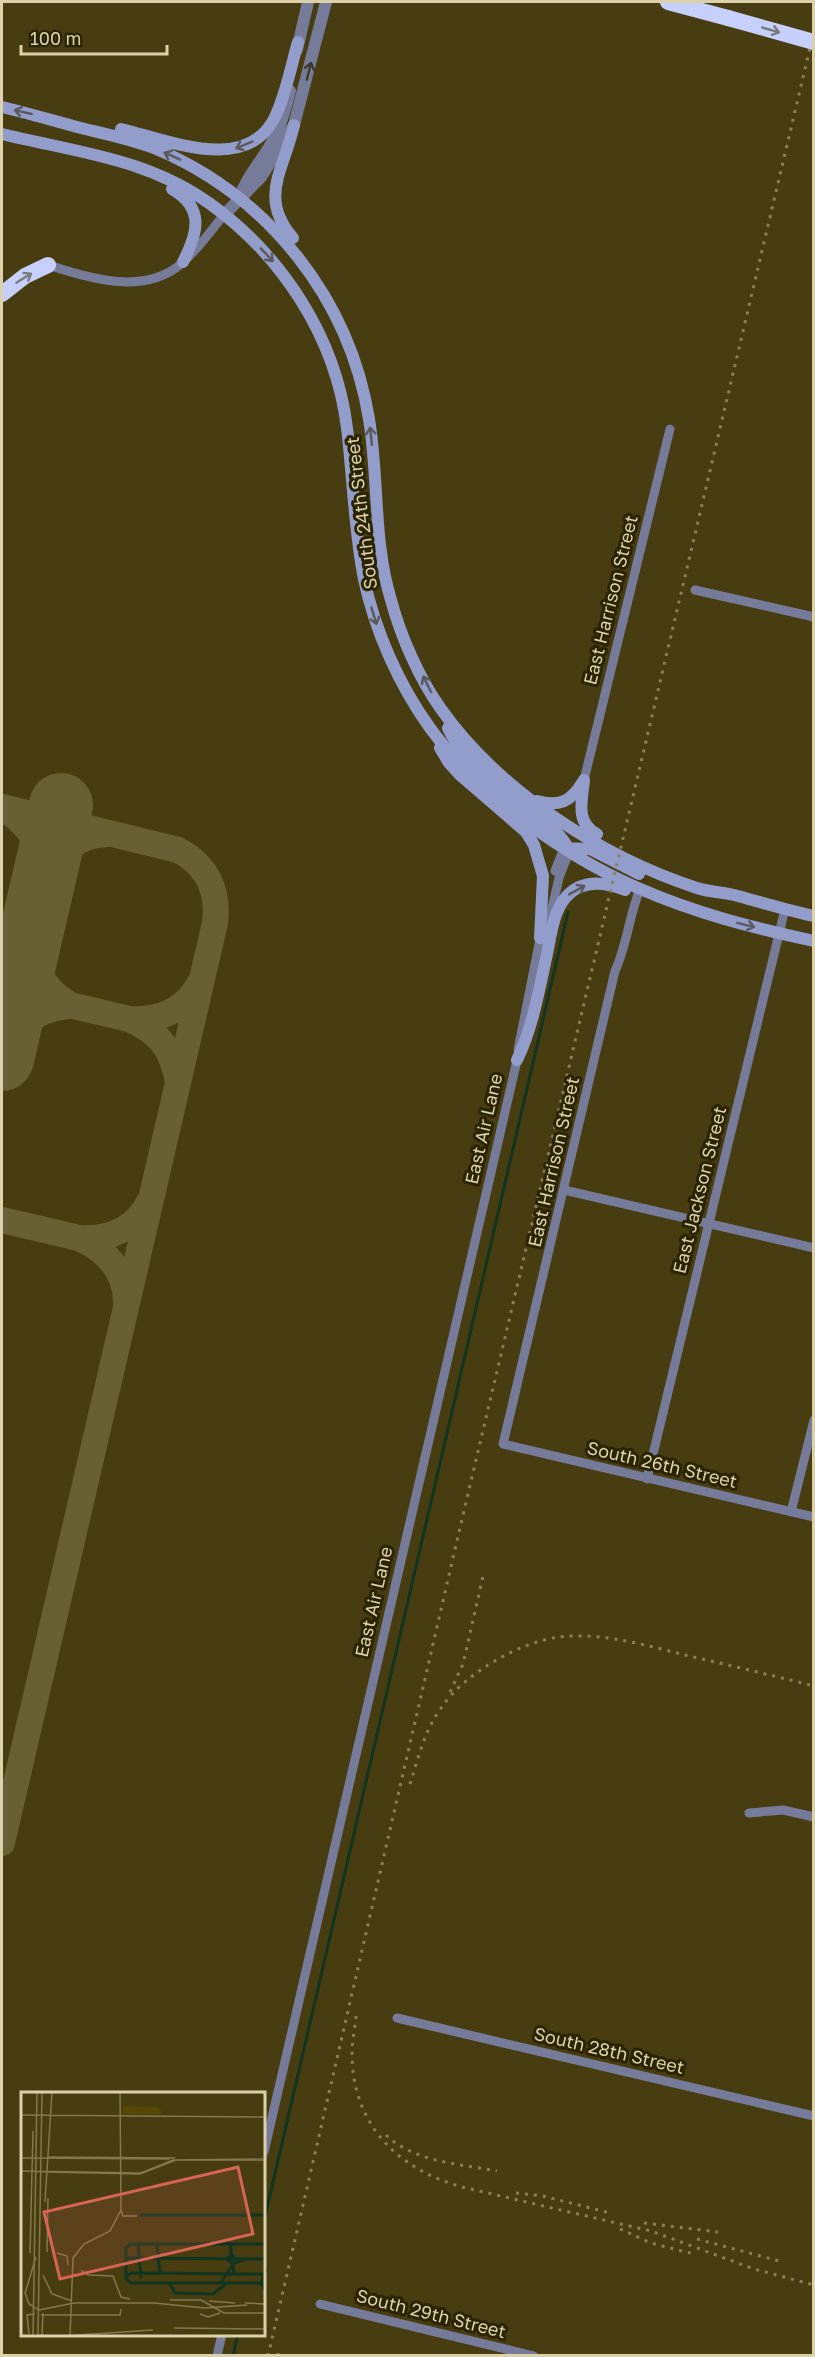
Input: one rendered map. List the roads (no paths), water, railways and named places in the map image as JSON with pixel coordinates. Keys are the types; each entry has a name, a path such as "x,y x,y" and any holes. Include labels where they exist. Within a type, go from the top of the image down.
{"highway":[{"path":"668,2 813,42"},
{"path":"2,294 25,276 48,265"}],"main road":[{"path":"44,117 80,120 210,150 240,147 262,134 275,117 298,42"},
{"name":"South 24th Street","path":"2,107 151,147 203,172 264,218 291,247 313,277 332,309 349,348 365,398 382,557 390,599 405,641 442,710 476,750 534,801 610,850 635,863 695,888 729,894 813,916"},
{"path":"294,125 275,187 275,205 283,226 326,282 332,309"},
{"name":"South 24th Street","path":"2,134 90,153 146,169 189,190 224,215 253,240 291,284 308,312 334,369 347,426 357,533 367,590 375,620 389,655 412,699 430,729 485,788 567,849 638,892"},
{"path":"40,143 139,174 183,195 191,206 196,227 193,242 183,262"},
{"path":"442,710 451,734 463,750 500,787 559,834 567,849 590,849 646,877 683,888 695,888"},
{"path":"430,729 449,763 475,790 526,832 534,845 543,876 540,938"},
{"path":"534,801 556,805 562,803 573,796 584,780"},
{"path":"584,780 581,807 586,827 638,856 729,894"},
{"path":"517,1060 527,1038 554,924 565,898 578,888 602,882 666,899 735,923 813,941"}],"street":[{"path":"239,198 246,179 272,142 282,121 308,2"},
{"path":"48,265 109,281 134,283 160,276 183,262 239,198 255,185 294,125 326,2"},
{"path":"298,42 315,46"},
{"name":"East Harrison Street","path":"584,780 670,429"},
{"path":"695,590 813,616"},
{"name":"East Air Lane","path":"517,1060 520,1029 554,876 567,849"},
{"name":"East Air Lane","path":"266,2143 517,1060 526,1030 553,901 567,849"},
{"name":"East Harrison Street","path":"504,1444 615,971 622,956 638,892"},
{"name":"East Jackson Street","path":"647,1479 785,909"},
{"path":"564,1190 813,1248"},
{"path":"791,1512 813,1420"},
{"name":"South 26th Street","path":"504,1444 813,1517"},
{"path":"749,1813 783,1810 813,1817"},
{"name":"South 28th Street","path":"397,2018 813,2116"},
{"name":"South 29th Street","path":"320,2304 534,2355"},
{"path":"217,2355 222,2336"}],"waterway":[{"path":"266,2212 568,912"},
{"path":"233,2356 238,2336"}],"railway":[{"path":"268,2356 459,1532 814,31"},
{"path":"450,1692 463,1664 484,1572"},
{"path":"410,1784 422,1744 441,1708 451,1695 478,1672 494,1662 527,1645 543,1640 575,1636 623,1640 814,1686"},
{"path":"356,2016 352,2053 354,2078 360,2101 370,2122 383,2140 417,2168 462,2187 651,2231 754,2269 814,2285"},
{"path":"386,2135 397,2144 424,2156 453,2164 497,2171"},
{"path":"516,2193 543,2196 610,2213"},
{"path":"644,2223 718,2232"},
{"path":"620,2229 651,2243 694,2254"},
{"path":"697,2239 783,2262"},
{"path":"278,2356 279,2349"}]}
